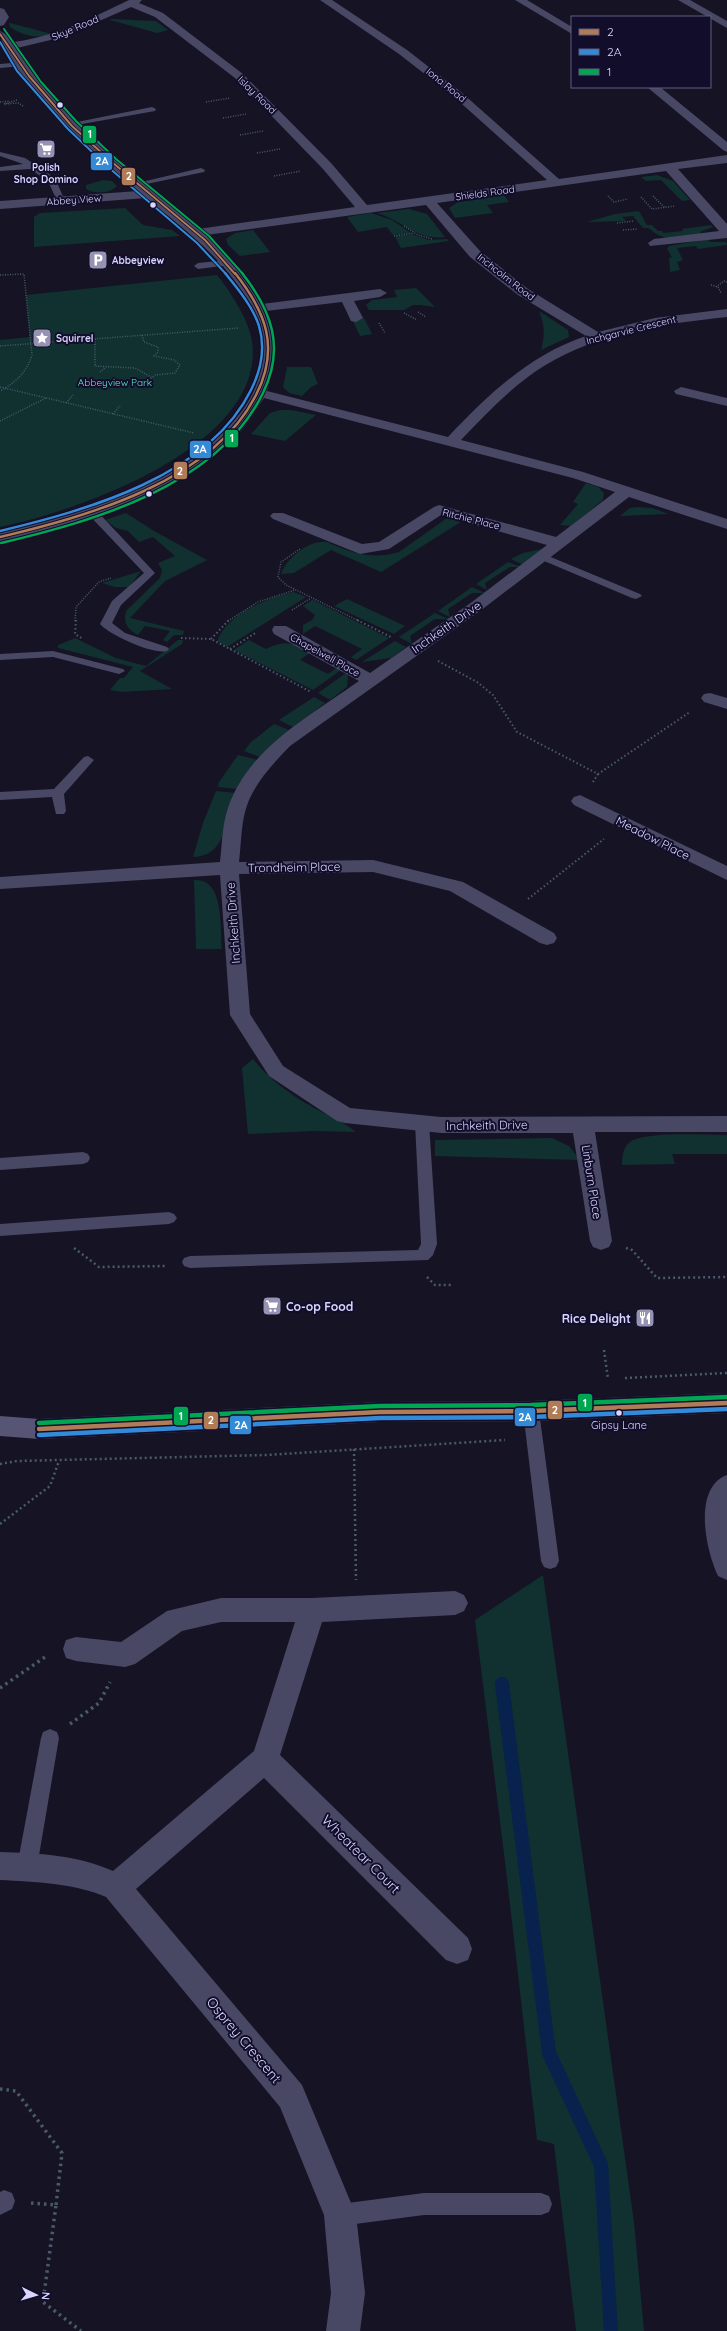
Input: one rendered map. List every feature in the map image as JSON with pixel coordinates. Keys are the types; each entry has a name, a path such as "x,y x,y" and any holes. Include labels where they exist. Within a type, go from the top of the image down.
{"street":[{"name":"Iona Road","path":"325,0 403,52 457,94 557,183"},
{"path":"520,0 571,30"},
{"path":"683,0 727,25"},
{"name":"Skye Road","path":"10,46 32,44 56,38 134,2"},
{"name":"Islay Road","path":"134,2 160,15 239,76 327,166 364,210"},
{"path":"0,11 4,17 0,23"},
{"path":"0,34 10,46 20,64 72,124 148,194 196,233 227,263 258,308 270,344 270,362 260,393 244,418 222,441 188,467 134,496 92,512 60,523 0,537"},
{"path":"654,88 727,148"},
{"name":"Shields Road","path":"196,233 727,159"},
{"path":"670,168 727,233"},
{"name":"Abbey View","path":"0,205 148,194"},
{"name":"Inchcolm Road","path":"429,201 475,254 523,292 597,337"},
{"path":"654,243 727,233"},
{"path":"258,308 380,293"},
{"path":"346,298 356,318"},
{"name":"Inchgarvie Crescent","path":"451,442 510,384 540,362 597,337 675,318 727,313"},
{"path":"681,391 727,402"},
{"path":"260,393 451,442 628,490 727,524"},
{"name":"Inchkeith Drive","path":"628,490 478,605 334,704 284,742 261,766 245,789 236,812 229,868 240,1015 276,1071 346,1115 441,1125 727,1124"},
{"name":"Ritchie Place","path":"278,516 360,549 383,546 439,510 559,543"},
{"name":"Chapelwell Place","path":"281,629 370,680"},
{"path":"710,698 727,704"},
{"name":"Meadow Place","path":"580,801 727,874"},
{"name":"Trondheim Place","path":"0,883 229,868 373,866 456,886 547,938"},
{"name":"Linburn Place","path":"583,1124 601,1241"},
{"path":"0,1426 39,1429 380,1412 530,1411 727,1403"},
{"path":"0,1439 39,1429"},
{"path":"727,1486 721,1492 717,1512 727,1568"},
{"path":"76,1649 125,1655 176,1620 221,1610 312,1610 455,1603"},
{"path":"116,1887 265,1759 312,1610"},
{"name":"Wheatear Court","path":"265,1759 457,1949"},
{"name":"Osprey Crescent","path":"14,1867 91,1876 116,1887 291,2096 340,2215 348,2293 343,2331"}],"lane":[{"path":"0,66 20,64"},
{"path":"72,124 152,109"},
{"path":"0,154 22,160 52,180 60,201"},
{"path":"0,169 32,166"},
{"path":"137,184 201,170"},
{"path":"198,266 227,263"},
{"path":"92,512 150,573 116,602 106,624 121,635 163,649"},
{"path":"541,556 636,596"},
{"path":"0,657 53,654 120,671"},
{"path":"0,796 58,793 88,760"},
{"path":"58,793 60,811"},
{"path":"190,1262 422,1256 427,1251 429,1244 422,1123"},
{"path":"0,1164 83,1158"},
{"path":"0,1230 169,1218"},
{"path":"530,1411 550,1562"},
{"path":"14,1867 50,1738"},
{"path":"340,2215 424,2204 541,2204"}],"path":[{"path":"17,100 4,104 18,103"},
{"path":"274,176 303,170"},
{"path":"606,196 614,202 628,199"},
{"path":"653,196 664,208"},
{"path":"640,197 653,209"},
{"path":"617,223 634,221"},
{"path":"623,230 640,228"},
{"path":"394,236 415,233"},
{"path":"0,276 24,274 31,343 30,363 24,372 6,388 0,391"},
{"path":"716,287 724,281 727,282"},
{"path":"711,285 716,287 721,293"},
{"path":"404,312 417,320"},
{"path":"418,312 426,317"},
{"path":"0,346 242,327"},
{"path":"142,335 144,342 158,347 158,352 154,356 157,358 173,360 180,366 175,373 151,377 145,383"},
{"path":"95,339 95,366 135,368 151,377"},
{"path":"100,372 106,367"},
{"path":"0,386 194,433"},
{"path":"66,402 73,394"},
{"path":"0,421 47,398"},
{"path":"113,414 120,406"},
{"path":"322,534 281,562 278,577 286,585 416,649 477,682 493,695 517,732 598,774 710,698"},
{"path":"85,640 75,634 76,607 99,582 112,578"},
{"path":"211,639 242,609 268,597 295,590"},
{"path":"163,649 175,638 211,639 334,704"},
{"path":"507,915 624,823"},
{"path":"46,1227 99,1267 174,1266 190,1262"},
{"path":"601,1241 632,1250 657,1278 727,1277"},
{"path":"604,1350 608,1379"},
{"path":"622,1378 727,1373"},
{"path":"600,1379 615,1378"},
{"path":"0,1464 17,1461 266,1455 534,1439"},
{"path":"354,1449 356,1608"},
{"path":"0,1524 50,1486 59,1461"},
{"path":"0,1688 44,1656 76,1649"},
{"path":"50,1738 98,1703 125,1655"},
{"path":"0,2089 16,2091 62,2153 42,2302 81,2331"},
{"path":"2,2202 56,2205"}],"green space":[{"path":"110,20 156,21 168,30 157,33"},
{"path":"9,23 52,34 46,36 30,36 20,33 10,27"},
{"path":"657,175 673,181 690,200 682,201 661,180 646,181 641,177"},
{"path":"103,180 112,181 117,186 106,192 94,192 86,189 86,185"},
{"path":"504,195 509,202 487,205 493,213 455,218 449,208 458,202"},
{"path":"125,208 143,225 172,230 180,236 34,247 34,217 40,213"},
{"path":"409,209 427,214 445,237 426,236 411,230 387,216 377,213"},
{"path":"639,211 647,225 652,225 658,231 662,231 663,233 683,231 682,229 711,225 713,227 700,232 702,234 667,238 658,235 648,228 643,228 633,216 622,217 626,221 587,222 615,214"},
{"path":"371,213 392,220 411,233 393,235 387,227 358,232 347,217"},
{"path":"253,230 270,252 240,256 228,245 226,239 235,233"},
{"path":"412,234 429,240 447,239 449,241 401,248 395,236"},
{"path":"708,239 710,242 726,242 727,245 698,249 696,246 677,248 683,260 677,262 680,270 670,272 669,258 672,257 667,249 669,246"},
{"name":"Abbeyview Park","path":"217,275 228,289 243,315 252,341 249,378 230,412 199,441 161,467 118,489 74,506 34,519 0,527 0,340 30,337 26,295"},
{"path":"416,288 435,307 413,305 404,310 369,310 366,305 372,300 397,297 394,290"},
{"path":"539,311 568,330 569,337 541,350 544,330"},
{"path":"364,318 372,334 360,336 352,319"},
{"path":"287,367 311,367 318,384 311,387 302,396 289,393 283,387"},
{"path":"280,410 291,410 316,415 285,441 251,434 270,413"},
{"path":"586,483 598,487 604,493 603,500 571,526 560,525 578,504 573,502"},
{"path":"630,508 652,508 669,514 620,516"},
{"path":"126,513 154,531 207,560 165,581 130,618 184,631 183,635 174,635 167,642 163,640 170,631 145,626 138,635 127,625 125,615 126,611 160,578 162,570 158,563 175,556 153,537 139,542 128,531 116,528 105,520"},
{"path":"447,518 464,520 381,572 331,550 294,573 281,574 293,556 299,551 313,544 327,542 364,555 378,556 392,554 399,552"},
{"path":"547,548 523,565 511,559 523,553"},
{"path":"508,562 521,567 510,567 485,583 487,590 476,584"},
{"path":"141,571 129,587 115,587 102,583"},
{"path":"472,587 485,593 472,593 448,609 450,617 438,611"},
{"path":"294,592 306,597 227,647 217,641 222,631 230,622 250,608 272,598"},
{"path":"347,599 405,626 394,634 334,606"},
{"path":"312,600 389,638 356,660 351,657 362,649 315,626 303,634 303,625 312,620 315,615 303,606"},
{"path":"435,613 448,619 435,619 410,636 412,644 399,637"},
{"path":"75,638 116,658 146,666 178,640 183,640 182,644 140,671 172,689 121,692 110,690 120,678 124,678 133,667 58,648 58,645"},
{"path":"249,640 266,649 284,643 294,644 311,652 300,660 328,674 339,666 341,670 313,690 234,650"},
{"path":"395,641 406,647 391,658 362,662"},
{"path":"346,673 348,676 347,687 330,700 318,693"},
{"path":"314,697 325,703 293,727 279,720"},
{"path":"274,724 289,730 260,757 244,751 251,742"},
{"path":"238,755 258,760 239,783 237,789 218,787 219,782"},
{"path":"216,791 236,793 224,834 212,851 204,855 193,857 203,823"},
{"path":"194,880 204,882 211,887 216,895 219,906 222,949 196,949"},
{"path":"253,1059 274,1081 298,1099 342,1122 356,1132 313,1131 248,1134 242,1068"},
{"path":"676,1134 727,1135 727,1154 672,1154 675,1164 622,1165 624,1149 630,1142 638,1139 649,1136"},
{"path":"552,1138 569,1146 580,1160 435,1156 435,1140"},
{"path":"543,1575 634,2222 644,2331 576,2331 554,2144 537,2140 475,1620"}],"waterway":[{"path":"502,1684 549,2053 601,2165 611,2331"}],"transit line":[{"name":"1","path":"1,543 77,523 118,508 158,490 195,469 228,443 253,413 270,379 273,370 275,352 271,325 264,307 249,281 230,258 187,216 116,159 85,130 41,82 4,29"},
{"name":"2","path":"0,34 6,41 18,62 45,97 72,126 113,163 205,240 225,262 244,285 259,310 268,336 268,354 266,372 263,381 247,413 222,442 189,466 152,486 113,504 73,518 0,537"},
{"name":"2A","path":"0,42 17,71 41,101 68,129 108,167 175,223 217,263 236,286 252,310 259,326 263,351 258,376 242,408 217,436 186,460 150,481 111,498 72,512 0,531"},
{"name":"1","path":"39,1423 380,1406 531,1405 727,1397"},
{"name":"2","path":"39,1429 380,1412 531,1411 727,1403"},
{"name":"2A","path":"39,1435 380,1418 531,1417 727,1409"}],"place":[{"name":"Polish Shop Domino","path":"46,149"},
{"name":"Abbeyview","path":"98,260"},
{"name":"Squirrel","path":"42,338"},
{"name":"Co-op Food","path":"272,1306"},
{"name":"Rice Delight","path":"645,1318"},
{"name":"Gipsy Lane","path":"619,1413"}]}
